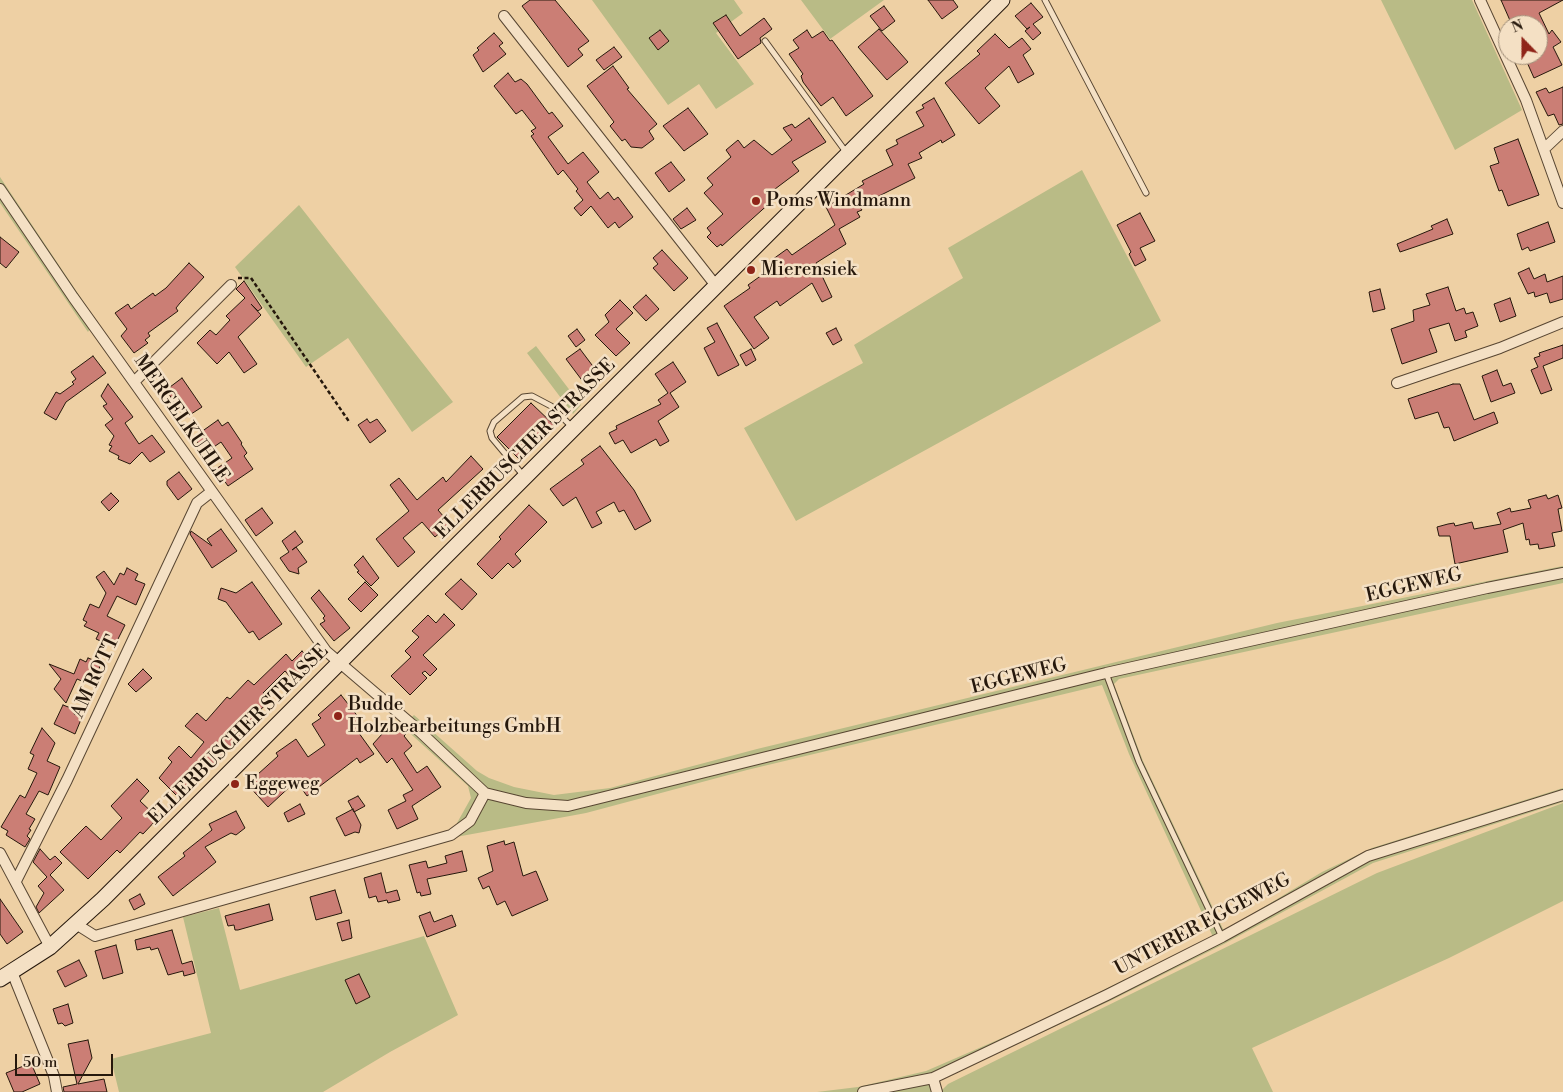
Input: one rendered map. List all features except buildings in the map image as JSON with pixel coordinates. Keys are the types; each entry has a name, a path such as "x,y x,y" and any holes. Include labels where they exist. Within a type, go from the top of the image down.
{"main road":[{"name":"ELLERBUSCHER STRASSE","path":"6,975 50,947 76,924 717,287 1002,0"}],"street":[{"path":"1480,0 1526,100 1563,203"},
{"path":"504,16 717,287"},
{"path":"1544,149 1563,131"},
{"name":"MERGELKUHLE","path":"0,189 210,492 326,652 340,662"},
{"path":"134,382 231,285"},
{"path":"1397,383 1500,348 1563,322"},
{"name":"AM ROTT","path":"16,881 67,780 197,503 210,492"},
{"name":"EGGEWEG","path":"340,662 485,793 526,803 568,806 1106,673 1487,588 1563,573"},
{"path":"76,924 95,936 451,835 470,821 485,793"},
{"name":"UNTERER EGGEWEG","path":"863,1092 933,1078 1107,996 1222,937 1368,856 1563,795"},
{"path":"0,853 50,947"},
{"path":"6,975 54,1076 57,1092"},
{"path":"933,1078 937,1092"}],"lane":[{"path":"1045,0 1146,193"},
{"path":"765,42 848,155"},
{"path":"525,478 492,438 490,431 500,417 523,397 532,396 551,406 574,429"},
{"path":"1106,673 1139,762 1222,937"}],"path":[{"path":"231,285 239,278 251,278 350,423"}],"green space":[{"path":"592,0 734,0 743,13 716,33 754,84 716,109 699,84 668,105"},
{"path":"801,0 884,0 830,39"},
{"path":"1381,0 1472,0 1498,57 1498,65 1502,65 1522,110 1455,150"},
{"path":"1082,170 1161,321 796,521 744,428 863,363 854,345 963,278 948,248"},
{"path":"0,177 95,319 88,332 0,203"},
{"path":"299,205 453,402 412,432 348,338 306,367 235,267"},
{"path":"536,346 581,405 573,414 527,353"},
{"path":"1563,566 1563,583 1119,679 1114,684 1143,761 1224,931 1322,872 1372,848 1563,788 1563,802 1373,863 1224,944 1110,1001 929,1085 933,1092 817,1092 858,1087 926,1071 1023,1029 1213,937 1129,754 1102,685 747,770 586,813 456,837 457,823 471,798 468,786 402,726 414,715 477,771 489,778 514,787 554,795 610,788 757,749 1277,623"},
{"path":"1563,803 1563,901 1449,958 1252,1048 1273,1092 940,1092 948,1084 1377,873"},
{"path":"219,908 240,990 424,936 458,1015 390,1052 323,1092 119,1092 111,1059 211,1033 183,917"}],"place":[{"name":"Poms Windmann","path":"756,201"},
{"name":"Mierensiek","path":"751,270"},
{"name":"Budde Holzbearbeitungs GmbH","path":"338,716"},
{"name":"Eggeweg","path":"235,784"}]}
